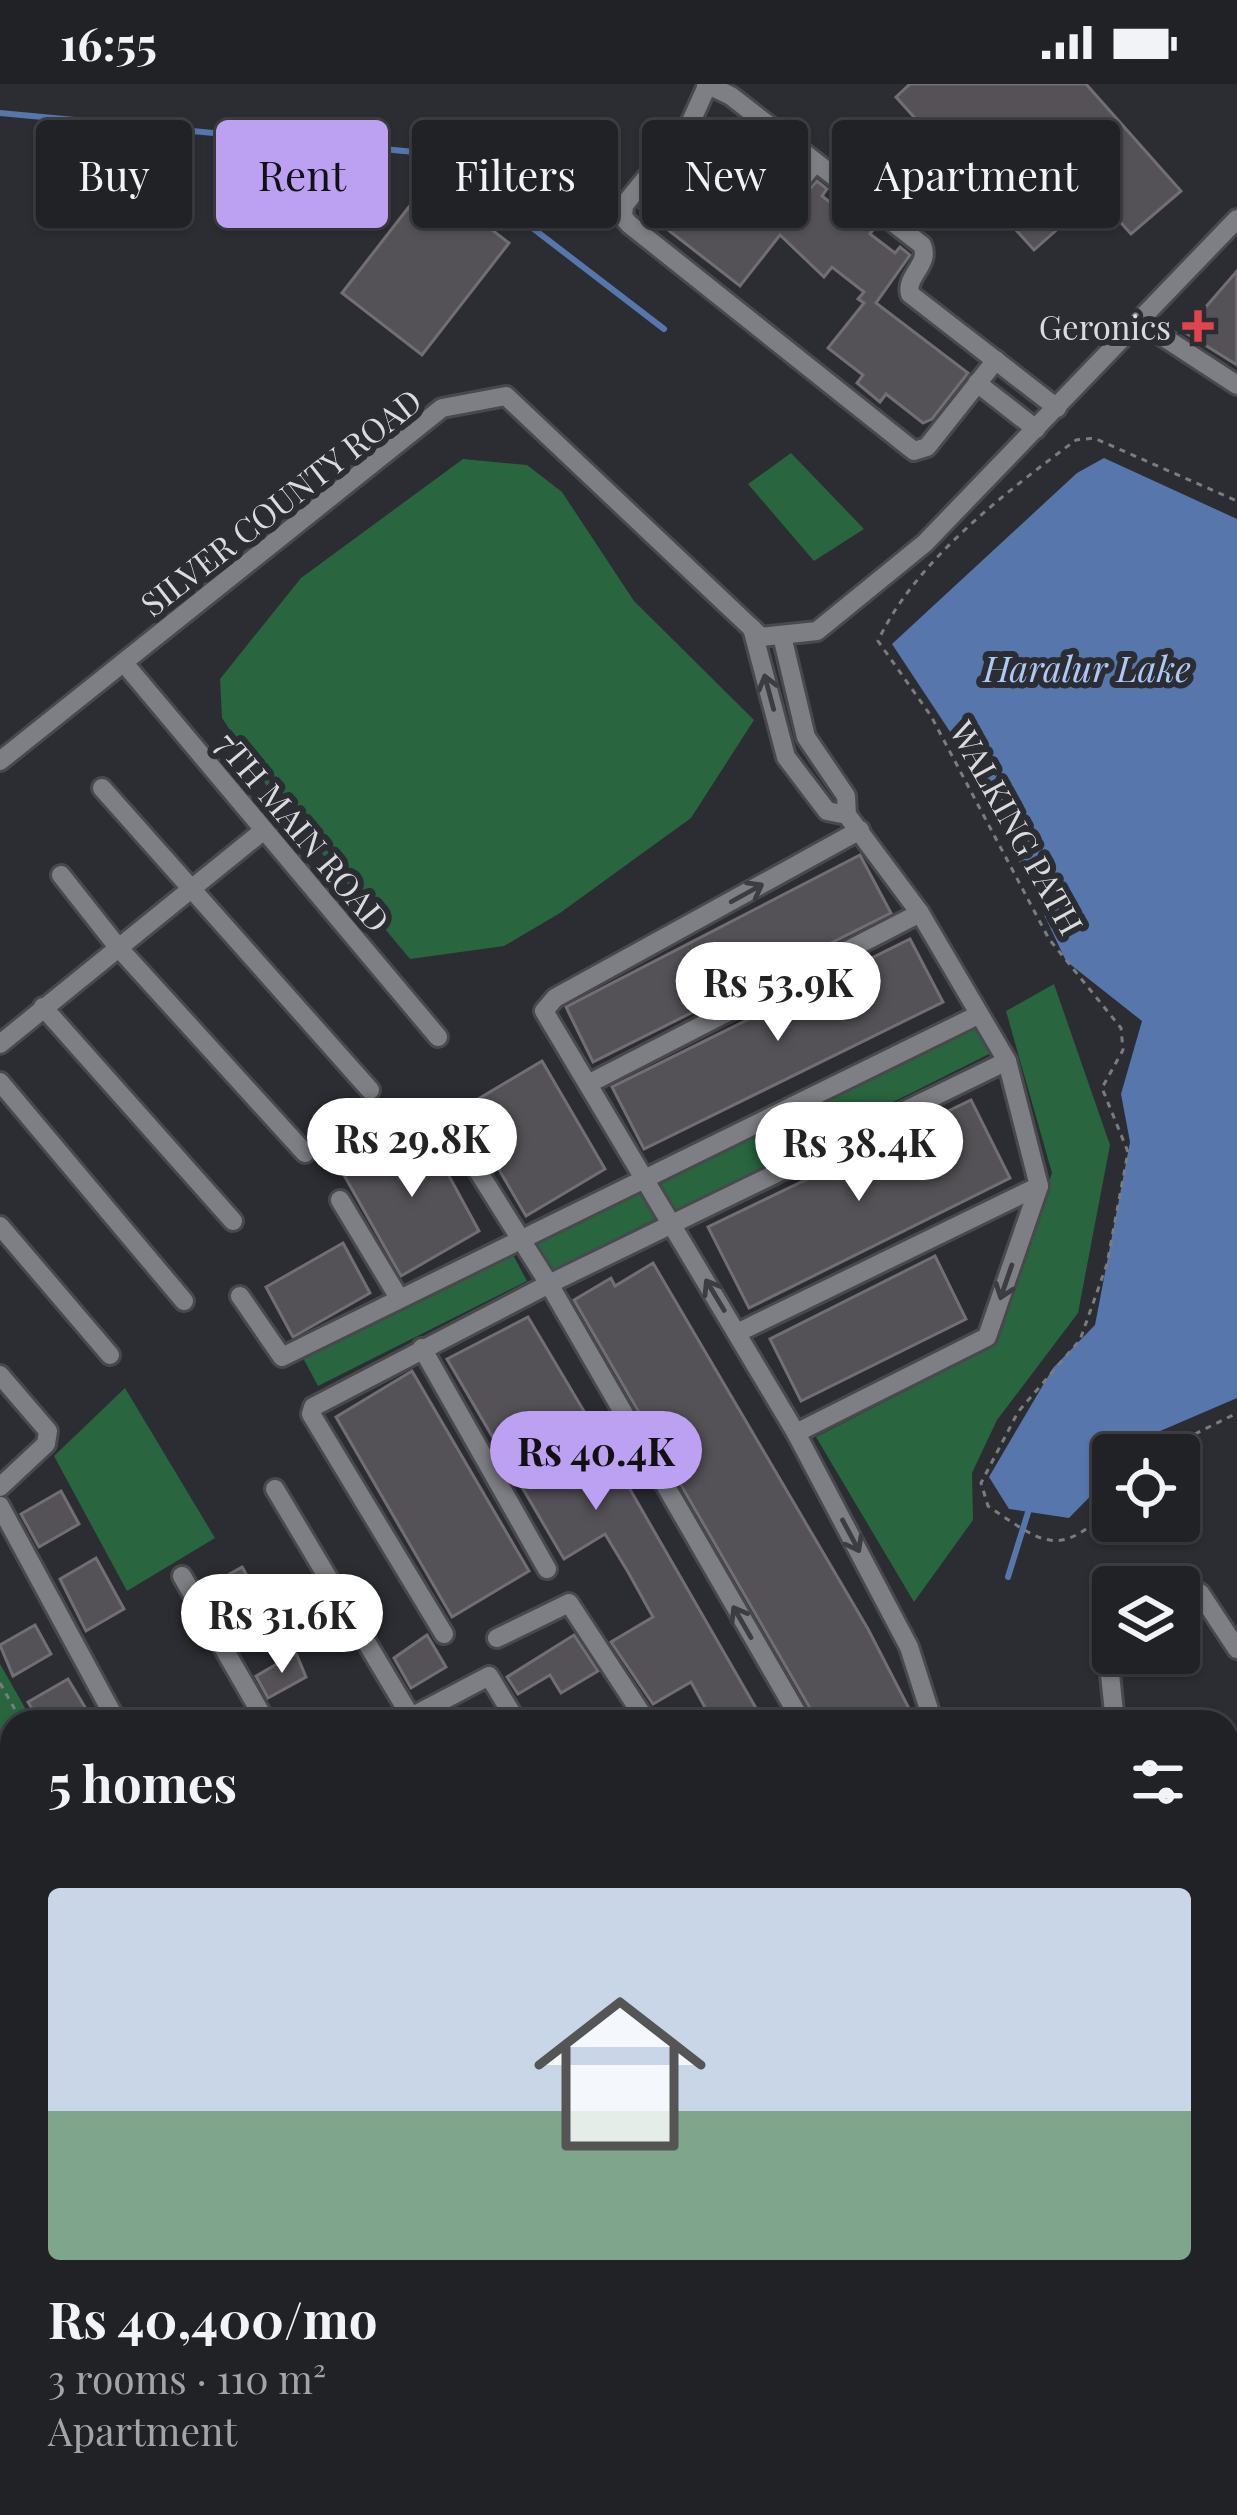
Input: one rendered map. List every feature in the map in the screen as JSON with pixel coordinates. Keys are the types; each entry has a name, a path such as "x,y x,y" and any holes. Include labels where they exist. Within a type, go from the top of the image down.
{"street":[{"path":"691,120 707,85 731,96 922,245 924,258 910,282 910,294 1057,408"},
{"path":"808,171 814,164"},
{"path":"642,183 624,205 622,217 629,224 914,451 928,447 995,360"},
{"path":"752,628 761,637 817,631 925,543 1237,219"},
{"path":"1138,321 1237,385"},
{"path":"977,383 1036,429"},
{"name":"SILVER COUNTY ROAD","path":"0,761 442,408 506,396 752,628"},
{"path":"752,628 786,757 827,811 853,823"},
{"path":"782,635 806,737 847,796 853,823 920,913 1007,1061 1039,1186 987,1337 796,1433"},
{"name":"7TH MAIN ROAD","path":"124,663 438,1037"},
{"path":"102,788 370,1090"},
{"path":"853,823 549,1004 544,1018 589,1084 642,1181 796,1433 920,1669 929,1710"},
{"path":"0,1044 264,830"},
{"path":"61,875 117,946 304,1154"},
{"path":"589,1084 920,913"},
{"path":"43,1007 232,1221"},
{"path":"240,1296 280,1358 978,1016"},
{"path":"444,1634 311,1414 316,1405 422,1348 1007,1061"},
{"path":"0,1082 184,1301"},
{"path":"444,1117 549,1285 795,1710"},
{"path":"737,1333 1039,1186"},
{"path":"340,1200 399,1298"},
{"path":"0,1226 110,1355"},
{"path":"422,1348 547,1569"},
{"path":"0,1375 48,1430 46,1444 0,1487"},
{"path":"275,1489 408,1710"},
{"path":"0,1506 110,1710"},
{"path":"182,1576 259,1710"},
{"path":"1200,1593 1237,1649"},
{"path":"497,1638 569,1604 639,1710"},
{"path":"1110,1674 1114,1710"},
{"path":"429,1710 489,1676 510,1710"}],"path":[{"name":"WALKING PATH","path":"1092,1527 1081,1538 1041,1542 988,1506 981,1483 994,1448 1080,1340 1107,1264 1128,1152 1102,1088 1123,1049 1121,1028 1049,939 931,716 878,641 895,604 958,540 1076,440 1094,438 1237,501"},
{"path":"1194,1434 1237,1413"},
{"path":"0,1683 15,1710"}],"green space":[{"path":"791,453 864,529 814,561 748,484"},
{"path":"463,459 527,465 562,492 634,601 754,720 691,818 560,913 504,946 410,959 270,791 222,718 220,679 301,578"},
{"path":"1054,984 1110,1145 1078,1313 997,1420 972,1473 973,1520 914,1602 816,1437 991,1347 1052,1173 1006,1011"},
{"path":"979,1024 993,1052 674,1212 661,1184"},
{"path":"641,1191 655,1219 548,1273 534,1245"},
{"path":"511,1251 527,1281 318,1386 302,1356"},
{"path":"125,1388 215,1538 127,1591 54,1456"},
{"path":"0,1664 26,1710 0,1710"}],"water":[{"name":"Haralur Lake","path":"1104,458 1237,519 1237,1398 1153,1434 1092,1434 1092,1494 1069,1518 1009,1509 989,1477 1053,1368 1095,1325 1130,1142 1121,1094 1142,1021 1066,961 976,771 892,644 1077,473"}],"building":[{"path":"910,84 1086,84 1118,120 917,120 896,97"},
{"path":"1120,122 1181,191 1131,234 1120,222"},
{"path":"817,181 827,189 822,196 832,204 832,228 874,228 870,234 895,253 900,247 910,255 876,303 968,373 932,419 923,423 886,394 880,402 857,383 863,375 828,348 864,303 858,299 864,292 832,267 824,277 780,235 740,286 666,228 808,228 808,190"},
{"path":"412,203 412,228 490,228 509,243 422,355 342,293"},
{"path":"1014,228 1059,228 1034,250"},
{"path":"1237,271 1237,365 1184,332"},
{"path":"860,855 891,913 593,1062 566,1007"},
{"path":"910,939 943,1002 644,1149 612,1087"},
{"path":"542,1061 605,1169 526,1216 463,1108"},
{"path":"971,1100 1010,1178 749,1308 708,1227"},
{"path":"419,1121 479,1231 401,1276 344,1175 387,1151 382,1142"},
{"path":"343,1243 370,1293 293,1337 266,1287"},
{"path":"935,1256 966,1319 801,1401 770,1339"},
{"path":"653,1263 868,1629 910,1710 811,1710 574,1300 611,1278 615,1286"},
{"path":"528,1317 757,1710 706,1710 691,1682 653,1704 611,1642 653,1617 628,1572 605,1534 564,1559 447,1359"},
{"path":"412,1371 529,1571 452,1617 336,1417"},
{"path":"61,1491 79,1524 39,1547 21,1514"},
{"path":"96,1558 124,1609 86,1631 60,1579"},
{"path":"242,1567 253,1586 215,1607 205,1588"},
{"path":"35,1625 51,1654 13,1676 0,1645"},
{"path":"427,1635 446,1667 411,1688 394,1658"},
{"path":"574,1635 598,1671 561,1693 550,1675 518,1694 507,1677"},
{"path":"296,1653 306,1677 268,1698 256,1676"},
{"path":"68,1679 87,1710 33,1710 28,1702"}],"waterway":[{"path":"0,113 436,154 664,329"},
{"path":"1008,1577 1030,1506"}],"place":[{"name":"Geronics","path":"1198,326"}]}
